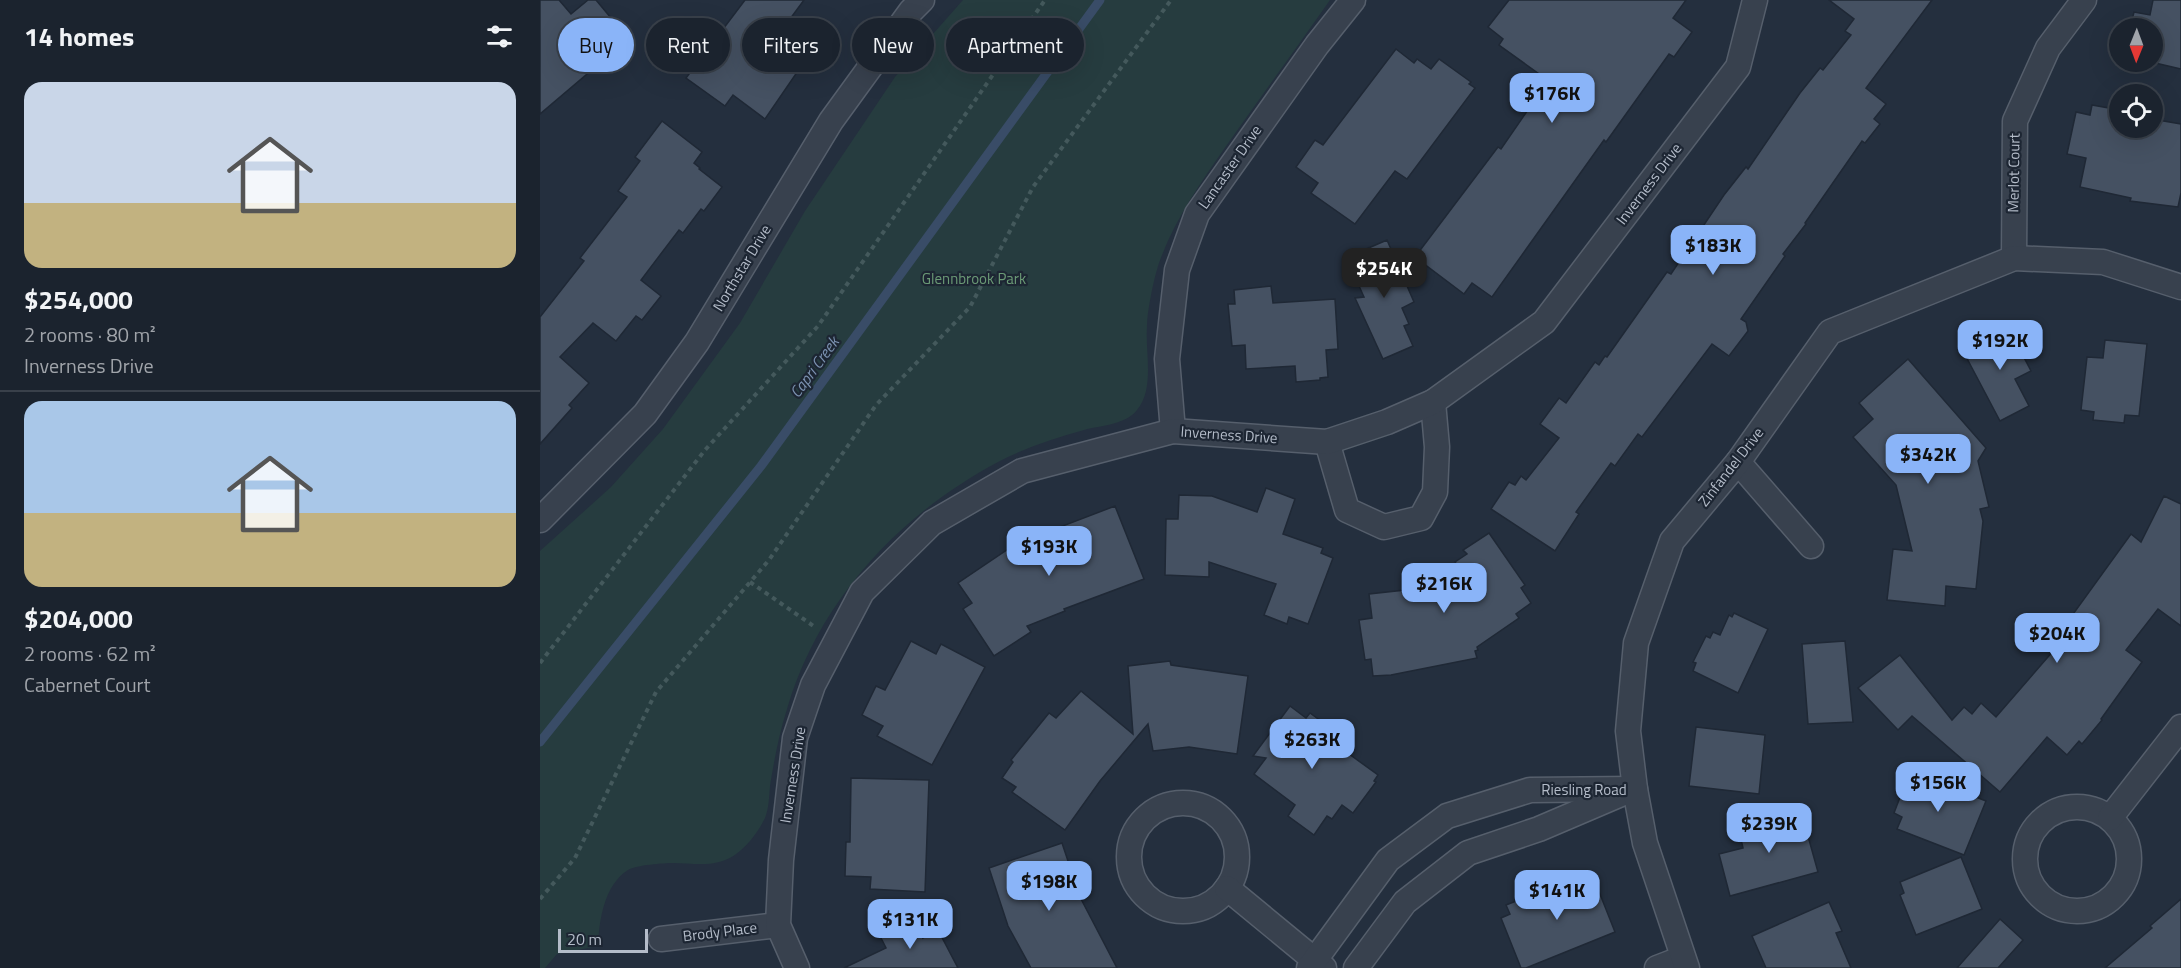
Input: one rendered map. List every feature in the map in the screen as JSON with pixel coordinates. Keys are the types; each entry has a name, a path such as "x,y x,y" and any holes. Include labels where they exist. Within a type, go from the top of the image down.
{"street":[{"name":"Northstar Drive","path":"540,520 645,414 697,342 831,121 911,11 922,0"},
{"name":"Lancaster Drive","path":"1173,431 1167,359 1177,270 1197,214 1317,45 1353,0"},
{"name":"Inverness Drive","path":"797,968 778,925 781,860 795,738 813,685 862,592 932,523 1022,471 1173,431 1327,442 1387,422 1433,402 1544,322 1738,67 1755,0"},
{"name":"Merlot Court","path":"2014,258 2015,120 2048,48 2085,0"},
{"name":"Zinfandel Drive","path":"1685,963 1645,843 1628,731 1636,643 1672,541 1738,462 1830,332 2014,258 2103,262 2181,287"},
{"path":"1327,442 1347,510 1384,526 1421,518 1435,492 1437,447 1433,402"},
{"path":"1738,462 1811,546"},
{"path":"2110,818 2181,727"},
{"name":"Riesling Road","path":"1316,965 1388,860 1447,816 1530,790 1635,789"},
{"name":"Riesling Road","path":"1356,968 1405,902 1468,853 1539,829 1635,789"},
{"path":"1178,803 1196,804 1212,811 1225,823 1234,838 1237,855 1235,873 1227,888 1214,902 1197,909 1179,911 1161,907 1146,897 1134,882 1129,865 1129,848 1135,831 1146,817 1160,807 1178,803"},
{"path":"2078,806 2095,810 2110,818 2122,831 2128,847 2129,864 2125,881 2115,895 2101,905 2085,910 2067,910 2051,904 2038,893 2029,879 2025,862 2027,844 2034,829 2046,817 2061,809 2078,806"},
{"path":"1227,888 1316,965"},
{"name":"Brody Place","path":"661,939 778,925"},
{"path":"1657,968 1685,963"}],"path":[{"path":"540,663 705,450 818,326 1045,0"},
{"path":"540,899 575,858 656,692 769,560 876,405 970,307 1034,187 1171,0"},
{"path":"750,582 836,641"}],"green space":[{"name":"Glennbrook Park","path":"963,0 1330,0 1205,176 1172,233 1159,263 1151,295 1147,327 1148,381 1143,401 1137,410 1120,422 1051,440 998,462 962,483 896,535 867,564 842,597 801,669 779,738 766,814 752,839 734,856 719,862 657,864 628,870 613,885 604,904 598,946 557,954 545,968 540,968 540,551 611,487 663,429 740,323 805,211 895,77 899,72 934,72 934,33 946,19 946,72 1084,72 1084,18 947,18"}],"building":[{"path":"540,0 559,0 571,14 588,0 596,0 611,18 558,18 558,72 589,72 540,114"},
{"path":"745,0 804,0 791,18 742,18 742,72 797,72 765,119 733,95 725,106 686,78 691,72 730,72 730,20"},
{"path":"1509,0 1686,0 1673,18 1692,32 1674,57 1669,54 1606,142 1604,140 1492,297 1472,283 1464,294 1415,257 1498,147 1501,149 1532,104 1529,102 1546,79 1499,45 1503,39 1488,27"},
{"path":"1829,0 1932,0 1866,88 1886,104 1874,119 1880,124 1865,143 1862,141 1783,254 1785,256 1741,319 1746,322 1748,331 1729,356 1712,344 1642,437 1638,434 1615,466 1611,463 1576,512 1579,514 1555,551 1491,509 1509,482 1515,485 1521,476 1526,480 1559,438 1540,424 1559,398 1566,403 1595,362 1599,365 1605,356 1607,357 1667,272 1671,274 1724,195 1746,167 1748,169 1800,93 1820,68 1823,70 1851,35 1845,31 1854,19"},
{"path":"2153,0 2181,0 2181,69 2163,65 2163,18 2132,18 2134,12 2150,15"},
{"path":"1396,49 1414,63 1417,59 1431,69 1439,59 1471,82 1469,84 1475,88 1407,179 1395,171 1355,224 1311,193 1318,183 1296,167 1315,140 1323,145"},
{"path":"2092,105 2109,108 2109,138 2163,138 2163,121 2181,124 2181,193 2178,207 2130,201 2131,198 2080,187 2086,158 2067,154 2076,112 2090,115"},
{"path":"662,121 702,152 694,163 722,187 683,233 679,230 641,280 661,296 642,320 636,316 616,341 593,323 560,357 589,383 569,405 572,408 540,444 540,317 584,261 580,258 627,197 618,191 640,161 635,157"},
{"path":"1387,240 1414,302 1402,308 1409,324 1404,326 1413,346 1383,359 1355,298 1364,297 1355,277 1366,273 1357,253"},
{"path":"1271,286 1273,303 1335,299 1338,349 1326,350 1328,377 1296,382 1295,366 1246,369 1245,345 1232,346 1228,304 1235,304 1234,290"},
{"path":"2007,325 2031,371 2015,379 2029,406 2000,421 1962,349"},
{"path":"2105,340 2147,344 2139,416 2125,415 2124,423 2093,420 2094,412 2081,410 2087,357 2103,358"},
{"path":"1908,359 1986,448 1978,461 1989,507 1980,509 1983,521 1976,589 1946,586 1945,606 1887,600 1893,549 1912,551 1896,485 1853,437 1873,419 1859,403"},
{"path":"1266,488 1295,499 1283,534 1323,548 1321,553 1333,558 1308,624 1289,617 1287,624 1264,615 1276,584 1209,562 1209,577 1165,575 1166,519 1178,519 1179,495 1212,496 1257,512"},
{"path":"2164,496 2181,504 2181,626 2158,609 2126,650 2142,662 2102,720 2082,744 2079,741 2067,755 2047,737 2000,792 1912,716 1898,730 1858,688 1900,655 1952,720 1964,707 1972,714 1981,703 1996,717 2060,643 2055,639 2131,534 2141,542"},
{"path":"1115,506 1144,579 1064,609 1065,611 1027,626 1031,632 994,656 963,609 972,603 958,583 1020,541"},
{"path":"1489,533 1525,585 1521,588 1531,603 1516,614 1519,618 1477,647 1478,650 1475,651 1477,658 1391,675 1373,676 1371,659 1365,660 1359,620 1372,618 1369,594 1414,589 1413,582 1462,572 1455,562 1467,554 1463,550"},
{"path":"1734,613 1768,629 1738,693 1693,671 1696,663 1693,662 1706,636 1710,638 1713,632 1720,635 1729,615 1732,617"},
{"path":"911,641 936,654 941,644 985,667 932,765 877,736 883,726 862,715 876,686 885,690"},
{"path":"1845,641 1853,722 1808,724 1802,644"},
{"path":"1170,661 1171,665 1248,676 1237,754 1189,747 1153,751 1148,724 1100,781 1065,830 1012,792 1016,787 1002,778 1013,762 1011,760 1049,713 1056,718 1081,691 1133,734 1128,666"},
{"path":"1290,706 1306,718 1310,713 1329,727 1323,735 1378,775 1374,781 1376,782 1353,813 1342,805 1332,819 1327,816 1314,835 1288,816 1295,805 1254,774 1266,758 1253,756"},
{"path":"1696,727 1765,735 1759,794 1689,786"},
{"path":"1910,771 1986,801 1964,855 1897,829 1902,817 1894,813"},
{"path":"851,778 929,780 925,892 870,889 871,877 845,876 846,842 850,842"},
{"path":"1801,811 1818,872 1730,896 1719,854 1743,848 1738,827"},
{"path":"1062,843 1080,897 1117,968 1031,968 1008,926 989,868"},
{"path":"1961,857 1982,909 1916,935 1900,895 1904,893 1900,882"},
{"path":"1582,875 1585,883 1594,879 1615,932 1521,968 1501,918 1510,914 1506,905"},
{"path":"2181,899 2181,968 2105,968 2152,928 2150,926"},
{"path":"1829,902 1842,931 1836,933 1851,968 1766,968 1752,936"},
{"path":"924,915 923,938 938,930 958,968 844,968 886,948 880,936"},
{"path":"2000,919 2023,940 1998,968 1957,968"}],"waterway":[{"name":"Capri Creek","path":"540,742 761,466 1100,0"}]}
